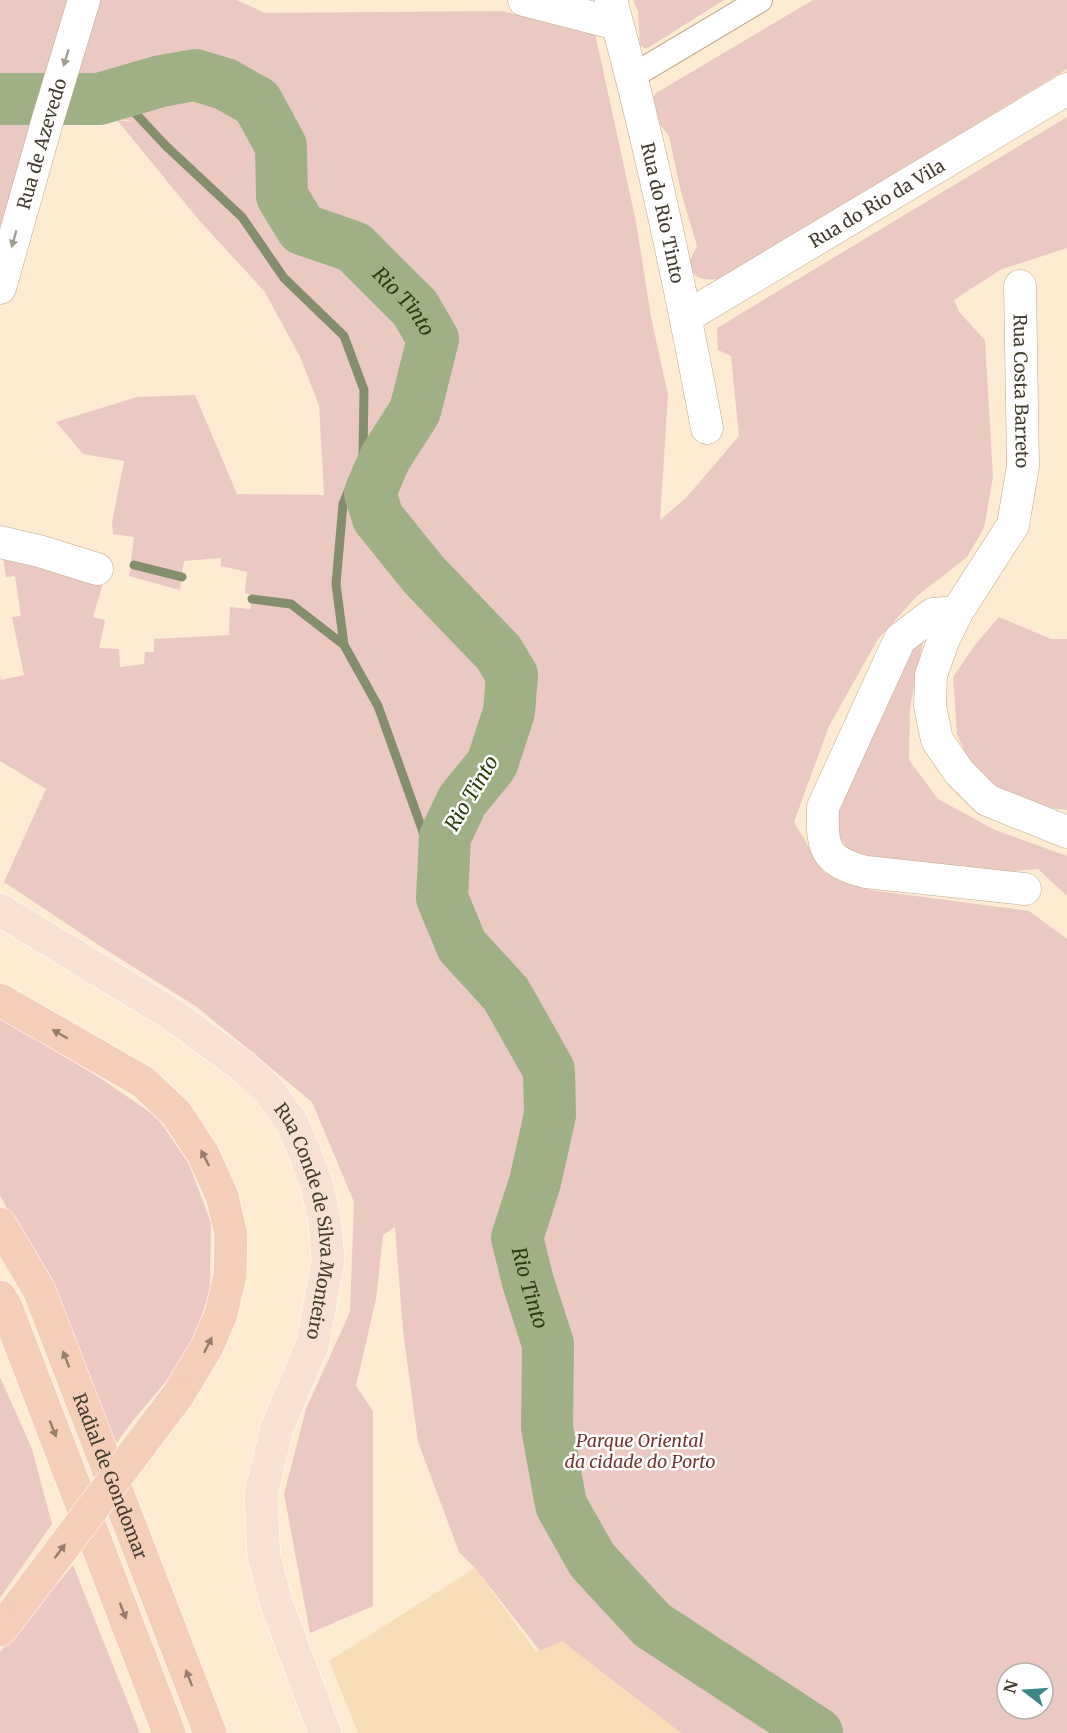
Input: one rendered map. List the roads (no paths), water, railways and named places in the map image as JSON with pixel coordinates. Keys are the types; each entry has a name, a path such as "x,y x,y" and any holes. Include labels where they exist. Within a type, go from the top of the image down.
{"highway":[{"path":"0,1000 143,1082 176,1113 208,1165 222,1196 231,1234 230,1275 221,1314 207,1347 178,1395 0,1630"},
{"name":"Radial de Gondomar","path":"0,1224 39,1290 210,1733"},
{"name":"Radial de Gondomar","path":"0,1297 6,1307 170,1733"}],"main road":[{"name":"Rua Conde de Silva Monteiro","path":"0,910 168,1012 244,1067 268,1091 291,1121 305,1153 317,1186 325,1222 328,1260 313,1343 277,1428 261,1494 264,1557 277,1605 325,1733"}],"street":[{"path":"524,0 614,12"},
{"path":"631,76 760,0"},
{"name":"Rua de Azevedo","path":"0,288 84,1"},
{"name":"Rua do Rio Tinto","path":"614,12 631,76 686,317 707,428"},
{"name":"Rua do Rio da Vila","path":"686,317 1067,89"},
{"name":"Rua Costa Barreto","path":"1020,286 1023,466 1013,525 957,612 943,641 931,675 930,706 937,740 959,772 987,800 1067,832"},
{"path":"0,542 39,550 97,569"},
{"path":"957,612 933,614 900,639 823,807 822,837 831,855 846,867 866,872 1025,890"}],"waterway":[{"name":"Rio Tinto","path":"0,99 99,99 161,81 195,75 225,84 257,102 281,146 282,196 302,229 354,247 415,308 433,339 415,411 385,458 370,493 378,518 424,575 498,652 512,675 509,712 492,764 462,801 445,837 442,898 462,946 506,994 549,1070 550,1115 535,1182 517,1238 548,1344 547,1427 561,1505 592,1560 652,1625 817,1733"},
{"path":"122,99 166,146 242,217 284,278 344,336 364,390 363,456 343,504 336,584 344,645"},
{"path":"134,565 182,577"},
{"path":"252,599 291,604 344,645 378,706 422,829 442,898"}],"park label":[{"name":"Parque Oriental da cidade do Porto","path":"640,1450"}]}
